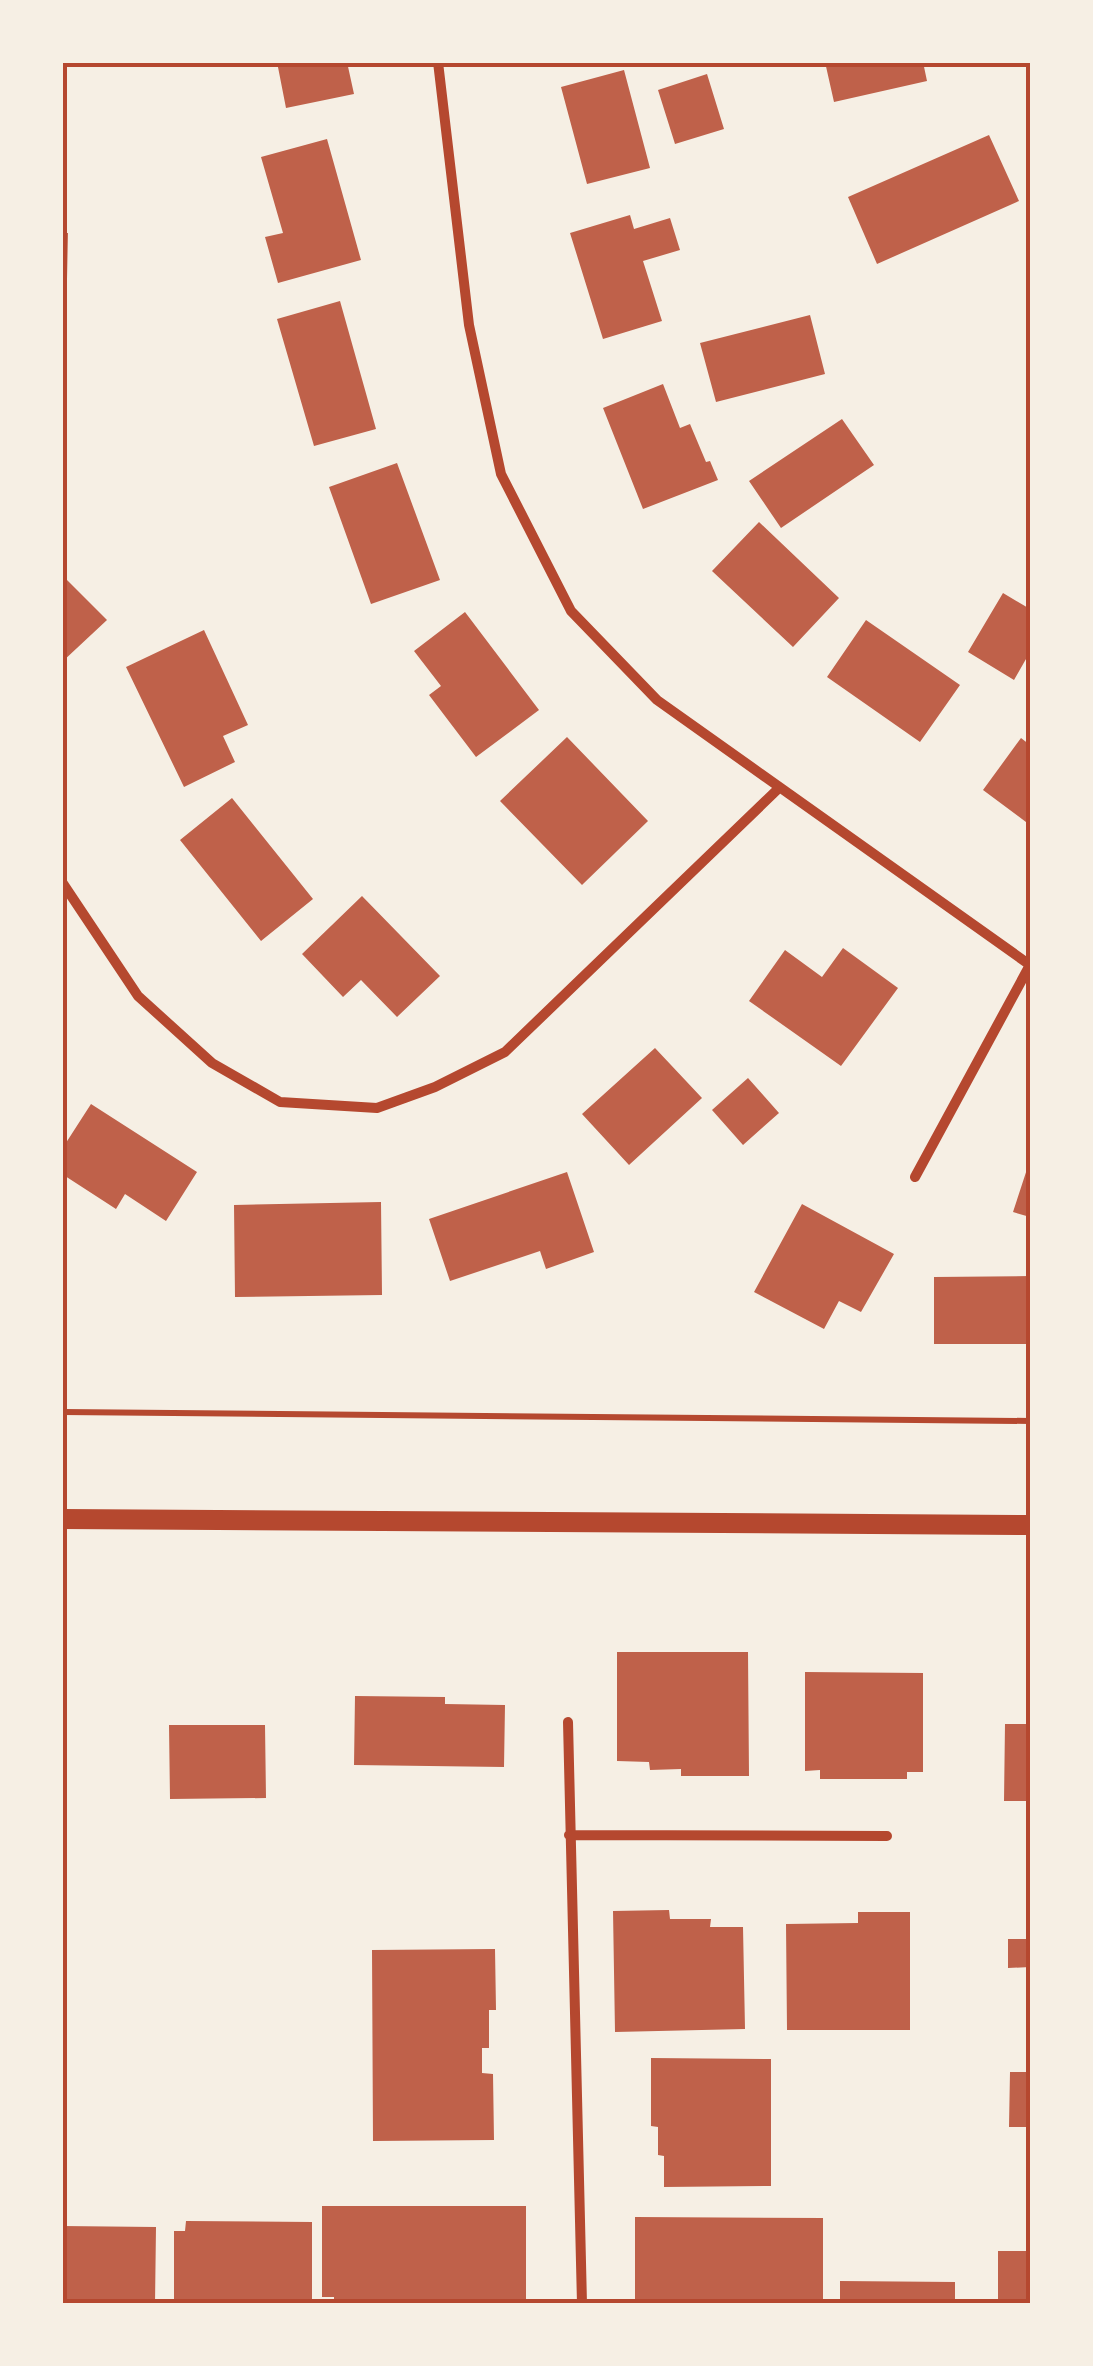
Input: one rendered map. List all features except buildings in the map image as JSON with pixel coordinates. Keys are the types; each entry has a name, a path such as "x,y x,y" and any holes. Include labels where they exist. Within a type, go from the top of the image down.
{"main road":[{"path":"62,1518 1030,1526"}],"street":[{"path":"438,62 469,324 501,474 570,611 658,700 1030,965 916,1177"},
{"path":"62,882 138,996 212,1062 280,1102 378,1108 435,1087 504,1052 779,788"},
{"path":"568,1722 582,2304"},
{"path":"569,1835 887,1836"}],"path":[{"path":"62,1412 1030,1422"}]}
